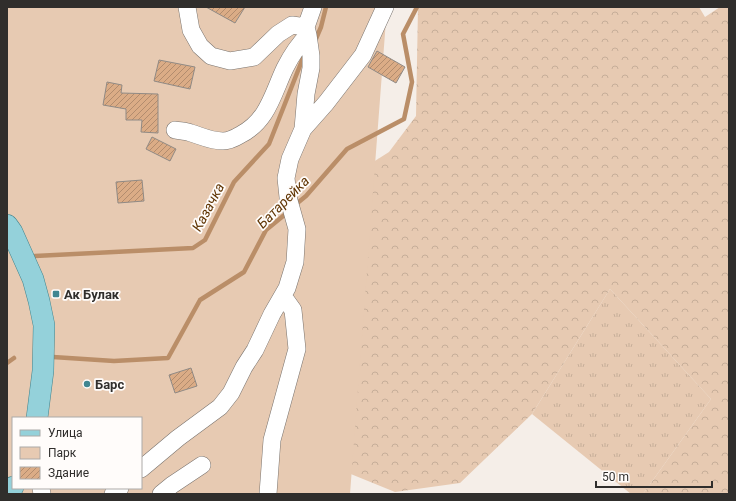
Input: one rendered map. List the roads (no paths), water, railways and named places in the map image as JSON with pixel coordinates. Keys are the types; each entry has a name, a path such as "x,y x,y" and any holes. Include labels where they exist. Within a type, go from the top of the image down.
{"main road":[{"path":"9,229 33,279 44,325 44,371 37,417"}],"street":[{"path":"187,7 191,30 200,46 211,56 230,61 254,57 278,34 292,25 307,31"},
{"path":"176,130 189,132 206,139 223,141 231,140 248,131 261,119 271,101 286,67 307,31 313,7"},
{"path":"142,468 178,438 220,407 255,350 272,314 287,288 295,262 297,229 288,197 286,178 290,159 304,129 363,55 385,7"},
{"path":"304,129 306,94 311,68 311,56 307,31"},
{"path":"268,494 272,440 297,349 293,310 283,296"},
{"path":"161,494 202,465"}],"waterway":[{"name":"Казачка","path":"315,41 321,27 326,7"},
{"name":"Батарейка","path":"295,205 306,196 347,149 404,119 412,82 403,34 417,7"},
{"name":"Казачка","path":"35,256 193,248 205,240 234,182 269,144 303,58"},
{"name":"Батарейка","path":"53,357 114,361 168,358 200,300 244,272 266,230 288,212"},
{"name":"Батарейка","path":"7,363 14,358"}],"place":[{"name":"Ак Булак","path":"56,294"},
{"name":"Барс","path":"87,384"}]}
